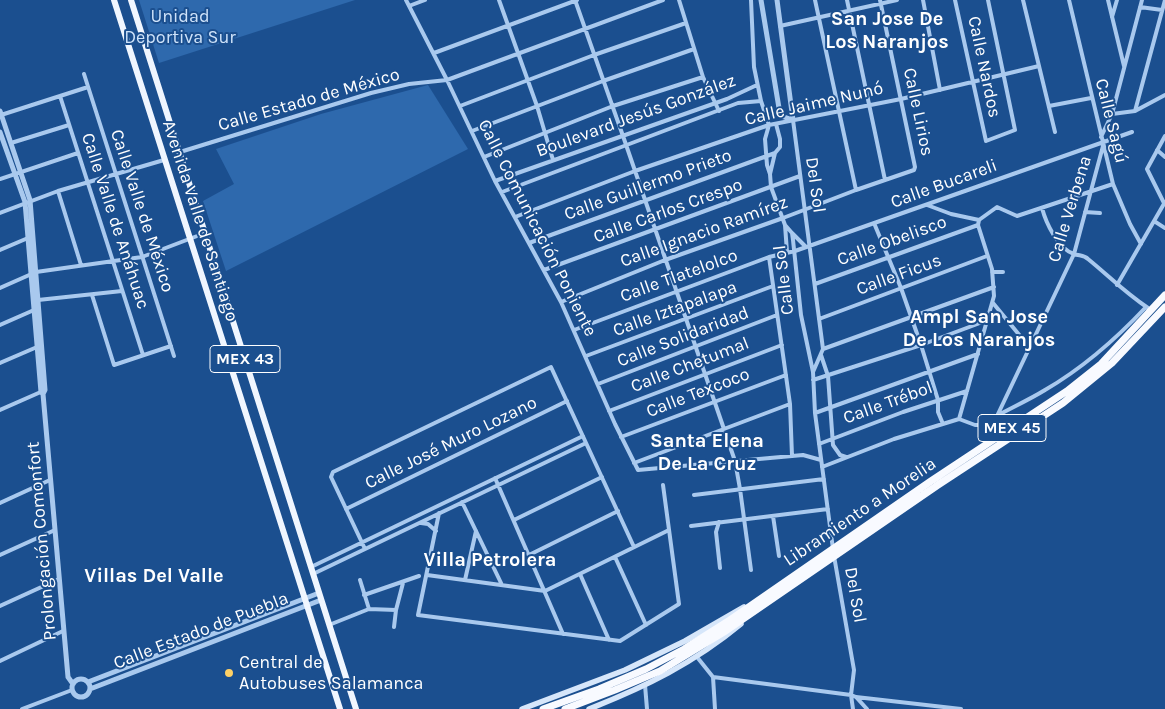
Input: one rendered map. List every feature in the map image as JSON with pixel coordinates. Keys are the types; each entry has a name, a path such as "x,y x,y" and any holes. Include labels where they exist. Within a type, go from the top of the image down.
{"highway":[{"name":"Libramiento a Morelia","path":"543,709 616,682 662,661 707,635 1067,391 1100,364 1149,309 1165,295"},
{"name":"Libramiento a Morelia","path":"565,709 660,671 700,648 763,606 1080,390 1112,363 1165,307"}],"main road":[{"name":"Avenida Valle de Santiago","path":"114,0 340,709"},
{"name":"Avenida Valle de Santiago","path":"131,0 356,709"},
{"path":"522,709 625,670 685,641 773,589"},
{"path":"588,709 645,685 697,657 763,606"}],"street":[{"name":"Calle Comunicación Poniente","path":"406,0 434,53 495,180 562,302 609,411 638,470 735,461"},
{"path":"409,6 425,0"},
{"path":"500,0 537,106 553,160"},
{"path":"434,53 575,0 735,461 751,570"},
{"name":"Calle Estado de México","path":"180,152 371,93 409,84 447,80 662,0"},
{"path":"679,0 703,76 719,111"},
{"path":"751,0 752,49 757,86 768,125 765,139 767,165 770,174"},
{"path":"761,0 780,114 793,120"},
{"name":"Del Sol","path":"777,0 805,210 808,247 823,348 812,372"},
{"path":"815,0 856,190"},
{"path":"847,0 885,180"},
{"path":"780,26 896,0"},
{"path":"923,0 940,90"},
{"name":"Calle Nardos","path":"955,0 986,141 1015,130 1004,75"},
{"path":"988,0 1004,75"},
{"path":"1024,0 1055,132"},
{"name":"Calle Sagú","path":"1069,0 1113,184 1130,224 1141,244"},
{"path":"1108,0 1125,66"},
{"path":"1112,18 1117,0"},
{"name":"Calle Verbena","path":"998,414 1074,254 1102,142 1112,114 1142,0"},
{"path":"1135,111 1164,0"},
{"name":"Calle Lirios","path":"881,2 915,167 914,170"},
{"path":"1140,6 1162,10"},
{"path":"460,106 594,55 686,23"},
{"path":"472,131 694,49"},
{"name":"Calle Jaime Nunó","path":"515,217 768,125 901,99 1039,66"},
{"name":"Calle Valle de México","path":"84,74 174,356"},
{"path":"484,157 613,106 703,76"},
{"name":"Boulevard Jesús González","path":"495,180 728,99 757,86"},
{"path":"1,113 88,87"},
{"path":"1112,114 1135,111 1165,95"},
{"name":"Calle Valle de Anáhuac","path":"60,96 143,355"},
{"path":"1049,106 1091,98"},
{"path":"728,99 738,103"},
{"name":"Boulevard Jesús González","path":"502,192 738,103 761,101"},
{"name":"Prolongación Comonfort","path":"1,113 18,173"},
{"name":"Calle Sol","path":"776,124 780,147 776,153 770,174 771,187 785,225 792,233 801,316 813,380"},
{"path":"11,143 70,125"},
{"name":"Prolongación Comonfort","path":"0,132 28,201 34,273 34,310 43,392"},
{"name":"Calle Bucareli","path":"795,251 1132,132"},
{"path":"1117,286 1165,202 1147,169 1165,136"},
{"path":"1158,150 1165,156"},
{"path":"0,179 78,153"},
{"name":"Calle Guillermo Prieto","path":"529,242 776,153"},
{"path":"0,213 28,201 87,181 164,160"},
{"name":"Calle Ignacio Ramírez","path":"562,302 665,260 914,170"},
{"name":"Calle Carlos Crespo","path":"544,270 800,176"},
{"path":"822,467 846,457 959,419 978,425 1045,390 1088,361 1149,309 1117,286 1088,258 1074,254 1056,239 1047,225 1042,208 1113,184"},
{"path":"58,191 81,265"},
{"name":"Prolongación Comonfort","path":"28,201 28,238 38,300 43,392 63,631 68,677 73,687"},
{"path":"926,204 978,222 992,272 994,287 993,303 959,419"},
{"name":"Calle Obelisco","path":"815,284 978,222 997,207 1017,216 1042,208"},
{"path":"1085,212 1100,213"},
{"path":"1154,221 1165,228"},
{"path":"874,223 901,288 930,371 942,424"},
{"path":"785,225 787,252"},
{"path":"0,288 34,273 142,257 205,233"},
{"path":"792,233 808,247"},
{"path":"0,250 28,238"},
{"name":"Calle Tlatelolco","path":"574,330 769,257 795,251"},
{"name":"Calle Ficus","path":"819,319 987,256"},
{"path":"769,257 790,404 792,456"},
{"path":"992,272 1003,272"},
{"name":"Calle Iztapalapa","path":"586,356 773,286"},
{"path":"823,348 994,287"},
{"path":"38,300 122,291"},
{"path":"92,295 114,365 171,346"},
{"path":"993,303 1030,348"},
{"path":"0,325 34,310"},
{"name":"Calle Solidaridad","path":"598,384 777,315"},
{"path":"813,380 921,345 988,320"},
{"name":"Calle Chetumal","path":"609,411 782,345"},
{"path":"0,363 37,347"},
{"path":"815,413 978,354"},
{"path":"821,355 828,376 832,438 836,451 846,457"},
{"path":"366,549 331,476 333,472 551,366 634,547"},
{"name":"Calle Texcoco","path":"621,437 786,375"},
{"name":"Del Sol","path":"813,380 815,413 835,562 854,670 851,694 853,709"},
{"name":"Calle Trébol","path":"819,444 967,390"},
{"path":"0,410 43,392"},
{"name":"Calle José Muro Lozano","path":"346,509 567,401"},
{"path":"634,463 790,404"},
{"path":"312,571 362,542 583,436"},
{"path":"312,571 366,549 586,443"},
{"path":"735,461 803,455 821,460"},
{"path":"514,520 602,477"},
{"path":"495,478 564,634"},
{"path":"694,495 824,479"},
{"path":"0,503 50,480"},
{"path":"440,513 418,614 620,641 679,604 663,485"},
{"path":"459,495 502,585"},
{"path":"691,526 828,509"},
{"path":"529,555 618,511"},
{"path":"773,516 779,556"},
{"path":"719,522 716,537 720,568"},
{"path":"418,524 428,524 436,531"},
{"path":"0,555 55,530"},
{"path":"427,575 545,591 669,530"},
{"path":"466,580 476,531"},
{"path":"614,556 646,625"},
{"path":"580,574 609,640"},
{"path":"364,595 419,576"},
{"path":"0,606 59,580"},
{"path":"360,580 369,609"},
{"path":"394,627 403,583"},
{"name":"Calle Estado de Puebla","path":"88,682 319,592"},
{"name":"Calle Estado de Puebla","path":"90,689 321,600"},
{"path":"329,625 369,609 396,610"},
{"path":"0,661 63,631"},
{"path":"697,657 713,677 715,709"},
{"path":"713,677 851,694 867,709"},
{"path":"22,709 73,687 80,679 88,682 90,689 88,694 82,697 76,695 73,687"},
{"path":"645,685 647,709"},
{"path":"856,697 961,709"}],"green space":[{"name":"Unidad Deportiva Sur","path":"139,0 355,0 159,63"},
{"path":"428,85 468,149 226,271 203,201 234,184 216,149 321,114"}],"place":[{"name":"Central de Autobuses Salamanca","path":"229,673"}],"district":[{"name":"San Jose De Los Naranjos","path":"887,30"},
{"name":"Ampl San Jose De Los Naranjos","path":"979,328"},
{"name":"Santa Elena De La Cruz","path":"707,452"},
{"name":"Villa Petrolera","path":"490,560"},
{"name":"Villas Del Valle","path":"154,576"}]}
